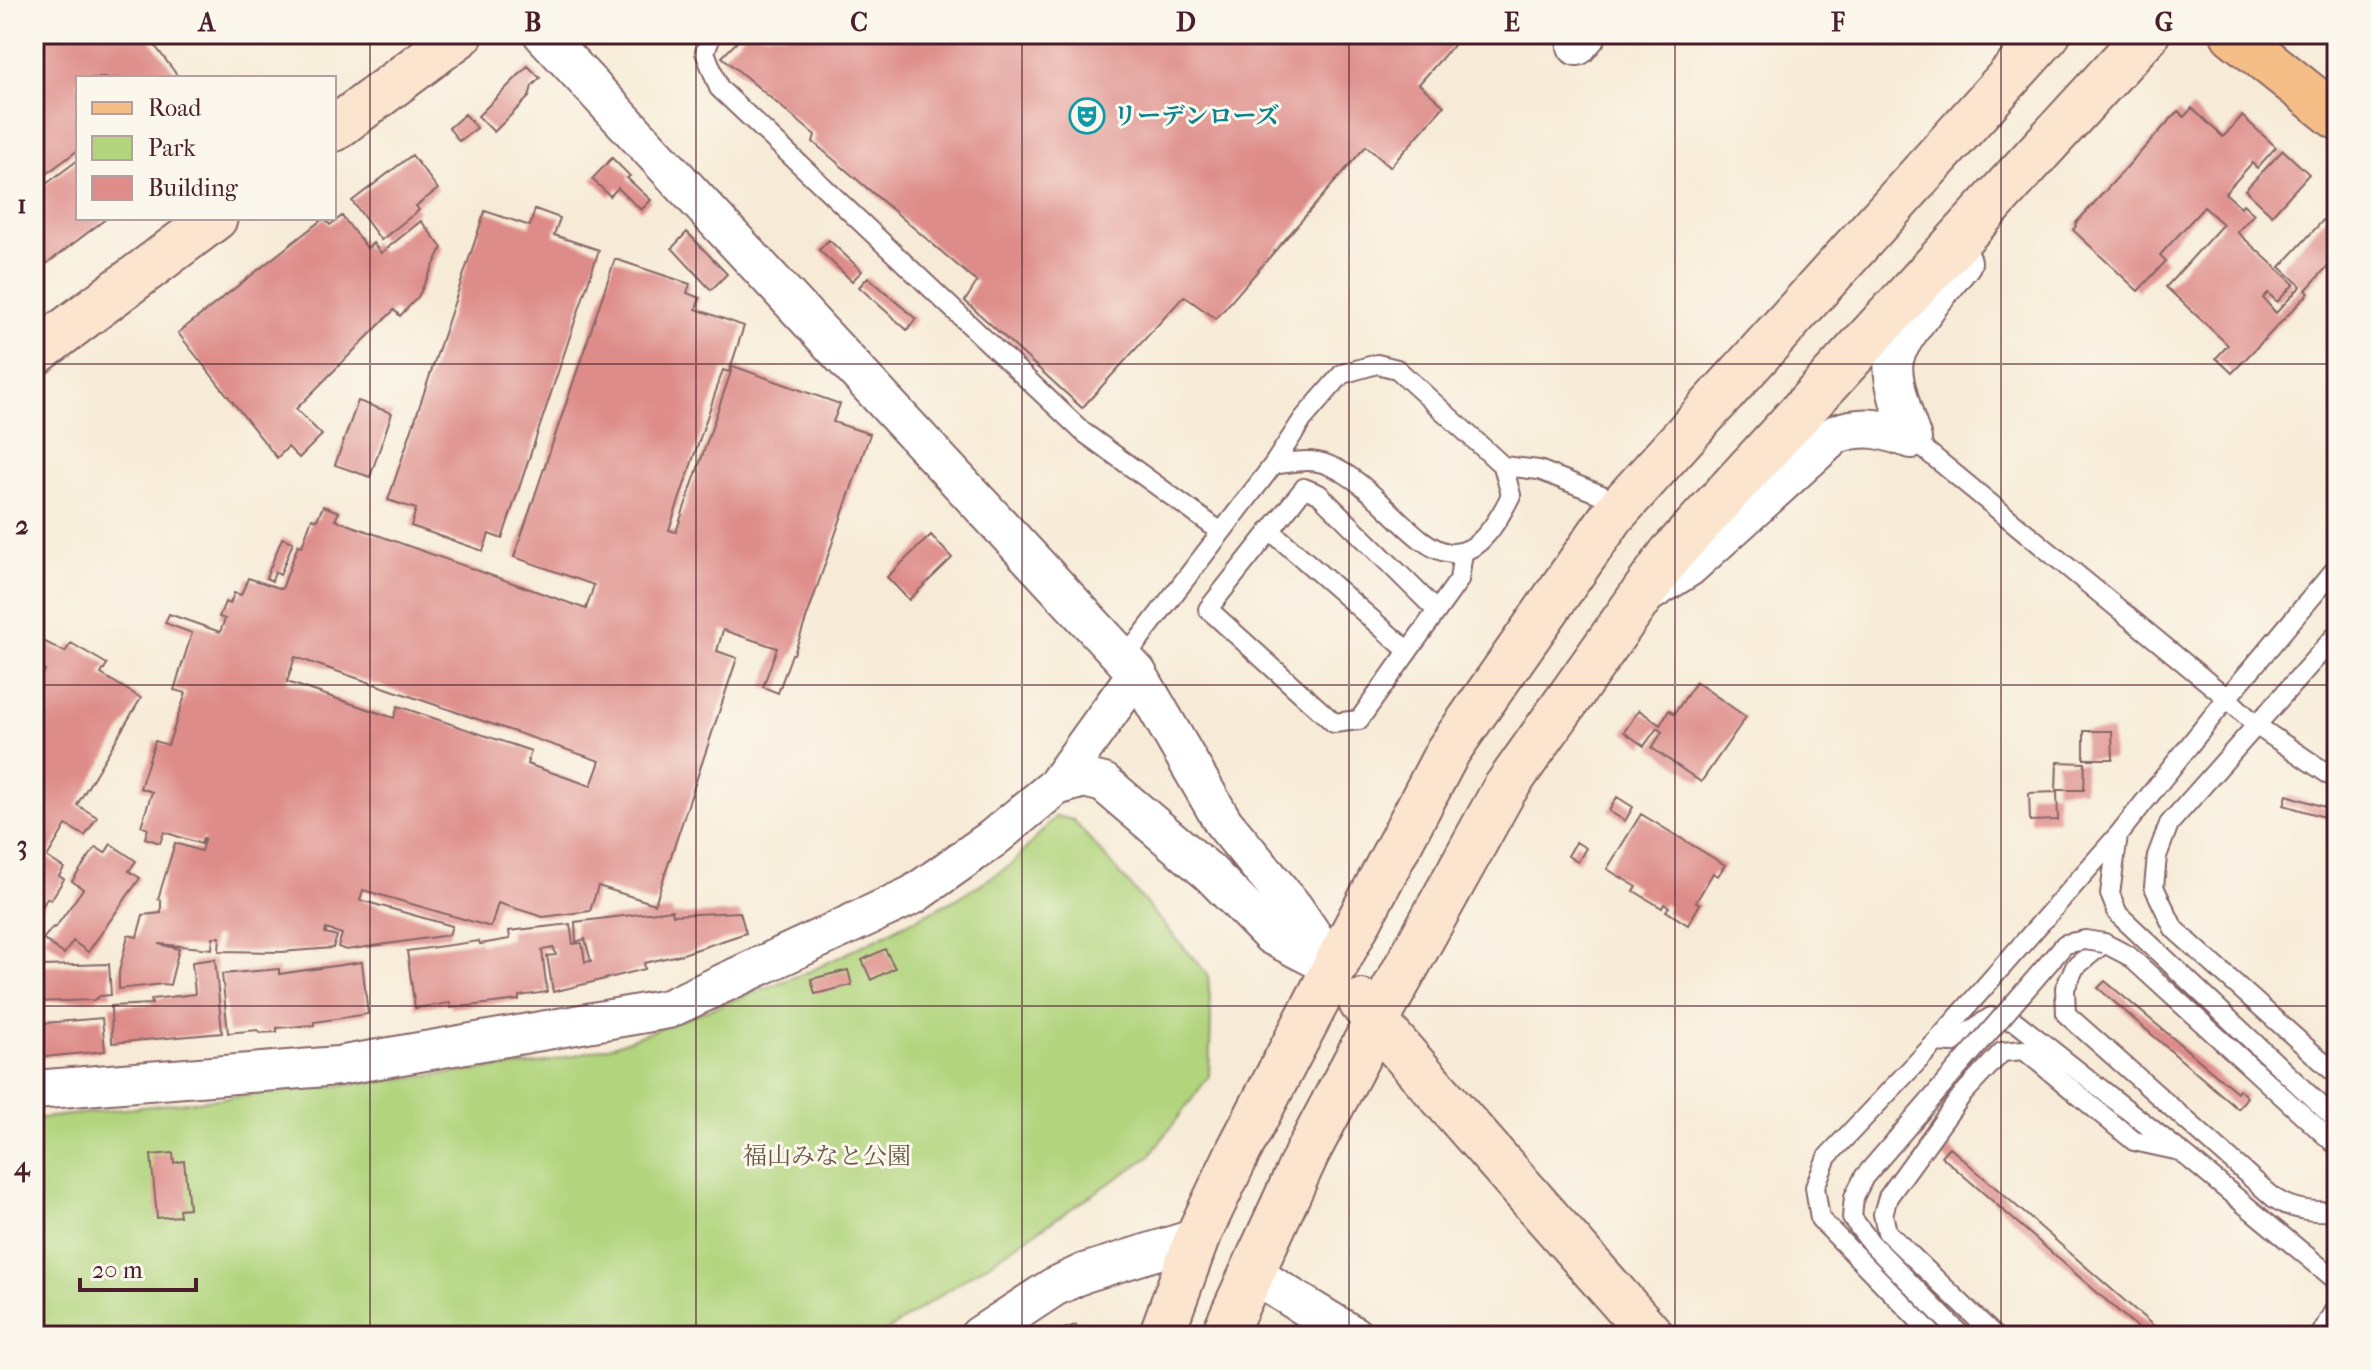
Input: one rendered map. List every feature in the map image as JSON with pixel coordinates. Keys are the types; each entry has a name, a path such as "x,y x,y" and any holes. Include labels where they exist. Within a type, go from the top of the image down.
{"main road":[{"path":"2233,34 2337,117"}],"street":[{"path":"336,128 461,34"},
{"path":"543,34 1130,666 1223,822 1293,907 1376,1022 1652,1336"},
{"path":"1161,1336 1197,1238 1239,1150 1448,751 1613,515 2048,34"},
{"path":"1223,1336 1307,1153 1504,790 1670,555 2147,34"},
{"path":"1912,439 1899,401 1893,360 1907,334 1998,216 2025,167"},
{"path":"34,354 212,220"},
{"path":"1640,598 1689,567 1836,434 1858,427 1882,429 1912,439"},
{"path":"34,1090 338,1066 668,1009 913,895 992,839 1056,786 1130,666"},
{"path":"1056,786 1084,778 1104,783 1210,873 1271,935 1335,968"},
{"path":"979,1336 1054,1287 1084,1273 1197,1238"},
{"path":"1251,1273 1354,1336"}],"lane":[{"path":"712,34 705,52 719,88 1083,432 1221,532"},
{"path":"1130,666 1303,419 1342,374 1377,364 1397,369 1503,466 1511,495 1499,520 1478,545 1463,552 1447,554 1431,547 1352,478 1327,464 1302,461 1273,465"},
{"path":"1912,439 2257,726 2337,780"},
{"path":"1503,466 1539,470 1623,504"},
{"path":"1436,610 1319,494 1304,488 1208,609 1334,723 1359,720 1459,580 1463,552"},
{"path":"1270,530 1407,650"},
{"path":"1934,1336 1820,1219 1815,1187 1827,1157 1936,1042 2118,835 2337,567"},
{"path":"2337,634 2169,824 2157,856 2154,887 2174,929 2337,1075"},
{"path":"2118,835 2110,894 2118,914 2337,1121"},
{"path":"1962,1336 1871,1243 1852,1218 1854,1197 1864,1177 2065,944 2085,940 2104,943 2129,956 2337,1146"},
{"path":"2104,943 2075,967 2065,988 2066,1014 2284,1205 2317,1212 2337,1211"},
{"path":"1936,1042 1952,1043 1991,1017 2016,1022 2180,1151 2337,1281"},
{"path":"1995,1336 1887,1232 1883,1214 1888,1197 1962,1095 2002,1052 2024,1050 2134,1141 2180,1151"},
{"path":"2320,1336 2337,1305"}],"green space":[{"name":"福山みなと公園","path":"1056,816 1073,820 1208,975 1211,1017 1209,1076 1149,1157 879,1336 34,1336 34,1119 537,1064 613,1046 813,970 956,899 1011,865"}],"building":[{"path":"34,34 146,34 177,75 76,76 76,152 34,183"},
{"path":"745,34 1463,34 1419,84 1444,106 1390,167 1366,146 1216,319 1184,296 1082,408 965,301 977,282 813,142 815,135 722,57"},
{"path":"528,66 540,78 532,86 529,97 494,132 478,116"},
{"path":"2192,108 2223,137 2242,116 2276,147 2257,168 2252,163 2225,193 2254,214 2237,232 2294,284 2277,302 2268,293 2263,298 2276,313 2301,286 2280,267 2337,205 2337,256 2306,290 2309,293 2232,373 2216,358 2228,345 2166,287 2223,224 2204,207 2160,255 2166,261 2138,291 2073,230 2075,224 2178,111 2184,117"},
{"path":"465,114 477,128 459,141 449,128"},
{"path":"2283,150 2309,174 2272,215 2245,190"},
{"path":"412,155 438,189 416,206 419,210 381,240 352,201"},
{"path":"612,158 630,176 627,178 651,200 641,210 618,188 610,196 592,179"},
{"path":"76,162 76,220 104,220 37,271 34,269 34,193"},
{"path":"535,209 560,218 554,235 599,250 502,539 489,534 483,551 411,526 416,509 388,500 485,211 530,226"},
{"path":"342,216 367,248 373,243 381,253 421,221 442,248 418,297 400,316 394,310 296,409 322,435 299,458 288,447 277,458 178,333 321,220 330,225"},
{"path":"687,232 727,274 711,290 672,248"},
{"path":"829,240 862,271 852,281 819,250"},
{"path":"615,259 690,284 687,293 700,298 696,309 744,326 729,372 723,370 669,530 676,532 733,366 840,404 833,422 870,434 778,693 763,687 777,648 723,630 717,651 737,658 655,904 598,886 590,911 543,917 498,903 491,927 363,890 360,900 452,926 449,935 346,950 338,947 342,934 326,929 325,933 337,936 333,948 281,952 219,951 220,937 213,937 212,949 159,944 179,949 170,985 119,989 119,972 128,935 137,937 143,915 161,913 161,900 158,899 175,843 201,851 205,838 201,844 164,832 160,843 145,838 148,829 141,826 152,792 140,788 155,741 168,745 186,693 174,690 192,633 165,623 169,614 220,632 225,619 219,617 225,602 230,604 234,593 241,595 248,578 282,589 298,545 302,546 312,518 317,520 323,506 339,512 335,520 586,609 594,585 514,557","holes":["295,657 600,761 591,786 527,764 531,751 398,706 394,718 287,682"]},
{"path":"868,277 916,319 907,330 859,287"},
{"path":"358,401 392,413 370,477 335,465"},
{"path":"931,535 952,558 909,600 887,577"},
{"path":"282,538 293,542 280,575 275,572 272,581 266,578"},
{"path":"37,638 65,652 71,643 107,664 101,674 141,698 77,805 97,817 85,836 66,825 47,857 64,868 59,876 64,879 51,900 47,898 41,909 34,908 34,676 38,669 44,673 45,670 34,663 34,642"},
{"path":"1696,682 1746,717 1701,782 1652,748 1662,732 1657,728 1644,746 1624,732 1639,710 1660,725 1669,710 1674,714"},
{"path":"2084,731 2112,731 2113,759 2084,759"},
{"path":"2057,762 2085,763 2084,790 2056,790"},
{"path":"2057,792 2058,820 2030,821 2029,793"},
{"path":"2287,795 2337,811 2337,821 2284,805"},
{"path":"1617,797 1633,807 1625,821 1609,811"},
{"path":"1641,814 1725,865 1718,876 1713,873 1696,902 1700,904 1688,925 1666,911 1669,907 1664,904 1662,908 1634,891 1637,887 1607,869"},
{"path":"1576,842 1586,848 1578,862 1568,856"},
{"path":"111,844 136,861 129,871 140,878 88,952 73,941 64,954 43,939 55,928 83,889 72,881 96,847 105,853"},
{"path":"672,910 673,915 740,912 746,933 644,963 645,969 553,992 547,956 556,955 554,948 542,950 547,992 519,996 519,1000 451,1008 450,1003 415,1008 407,951 479,941 480,944 510,939 509,931 570,924 573,944 582,943 585,962 591,961 585,939 576,942 575,922"},
{"path":"885,949 895,968 871,980 862,960"},
{"path":"215,959 222,1033 112,1043 111,1006 152,1004 151,999 195,994 192,962"},
{"path":"362,962 368,1014 314,1022 314,1025 277,1028 277,1032 228,1033 222,974 279,969 279,974"},
{"path":"109,964 111,995 94,1000 34,1002 34,973 43,972 43,966"},
{"path":"848,970 852,985 815,994 811,979"},
{"path":"2105,981 2237,1092 2239,1089 2247,1097 2238,1109 2098,988"},
{"path":"102,1018 105,1051 34,1058 34,1024"},
{"path":"1949,1147 2165,1336 2147,1336 1941,1156"},
{"path":"173,1153 174,1163 184,1161 189,1208 179,1209 180,1216 157,1218 151,1155"},
{"path":"1075,1325 1092,1336 1059,1336 1064,1329"},
{"path":"2265,1327 2274,1331 2271,1336 2261,1336"}],"place":[{"name":"リーデンローズ","path":"1087,116"}]}
